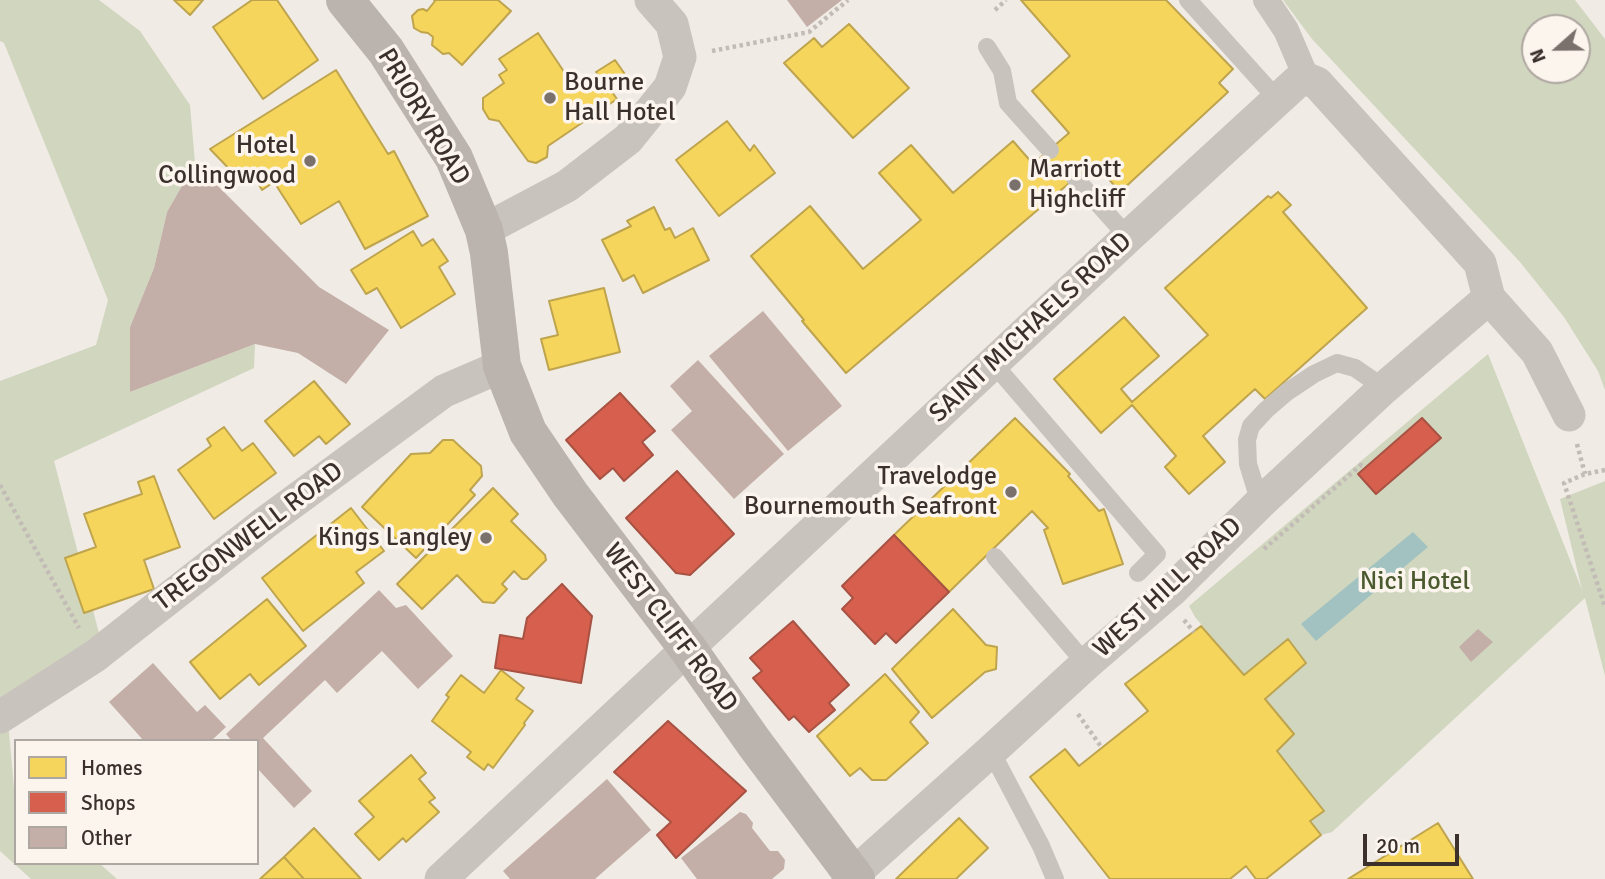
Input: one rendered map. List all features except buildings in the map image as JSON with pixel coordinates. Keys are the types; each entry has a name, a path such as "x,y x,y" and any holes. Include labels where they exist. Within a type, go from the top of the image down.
{"main road":[{"name":"PRIORY ROAD","path":"353,3 454,158 484,230 502,366"},
{"name":"WEST CLIFF ROAD","path":"502,366 528,432 570,494 688,649 852,877"}],"street":[{"path":"484,230 567,186 628,139 670,87 680,57 672,24 651,0"},
{"path":"1266,0 1286,30 1307,79 1317,83 1480,262 1489,298 1537,352 1569,415"},
{"name":"SAINT MICHAELS ROAD","path":"441,879 1128,237 1298,81 1307,79"},
{"name":"WEST HILL ROAD","path":"852,877 1086,664 1172,590 1260,503 1384,388 1489,298"},
{"name":"TREGONWELL ROAD","path":"0,716 95,656 266,522 444,391 502,366"}],"lane":[{"path":"1188,0 1278,100"},
{"path":"987,47 1002,71 1008,103 1050,150"},
{"path":"1075,178 1128,237"},
{"path":"993,363 1157,554 1138,573"},
{"path":"1260,503 1248,464 1247,440 1251,426 1266,410 1314,374 1337,363 1355,368 1384,388"},
{"path":"995,557 1086,664"},
{"path":"991,751 1041,846 1055,879"}],"path":[{"path":"680,57 810,32 848,0"},
{"path":"995,10 1006,0"},
{"path":"1605,470 1585,474 1564,483 1605,607"},
{"path":"0,485 95,656"},
{"path":"1060,688 1102,748"}],"green space":[{"path":"0,0 99,0 140,31 190,105 195,163 167,212 154,268 130,327 130,392 255,344 254,368 54,461 100,637 6,699 14,788 14,864 0,851 0,381 96,345 108,300 4,43 0,41"},
{"path":"1283,0 1575,0 1586,14 1521,14 1521,84 1591,84 1591,21 1605,39 1605,390 1598,371 1564,317 1520,262 1312,39"},
{"name":"Nici Hotel","path":"1488,354 1582,590 1560,499 1605,481 1605,676 1585,598 1332,832 1321,835 1310,821 1323,811 1277,751 1294,734 1265,699 1306,662 1287,640 1244,675 1195,617 1189,606"},
{"path":"16,865 101,865 117,879 31,879"}],"water":[{"path":"1413,532 1428,547 1316,641 1301,624"}],"place":[{"name":"Bourne Hall Hotel","path":"550,98"},
{"name":"Hotel Collingwood","path":"310,161"},
{"name":"Marriott Highcliff","path":"1015,185"},
{"name":"Travelodge Bournemouth Seafront","path":"1011,492"},
{"name":"Kings Langley","path":"486,538"}]}
